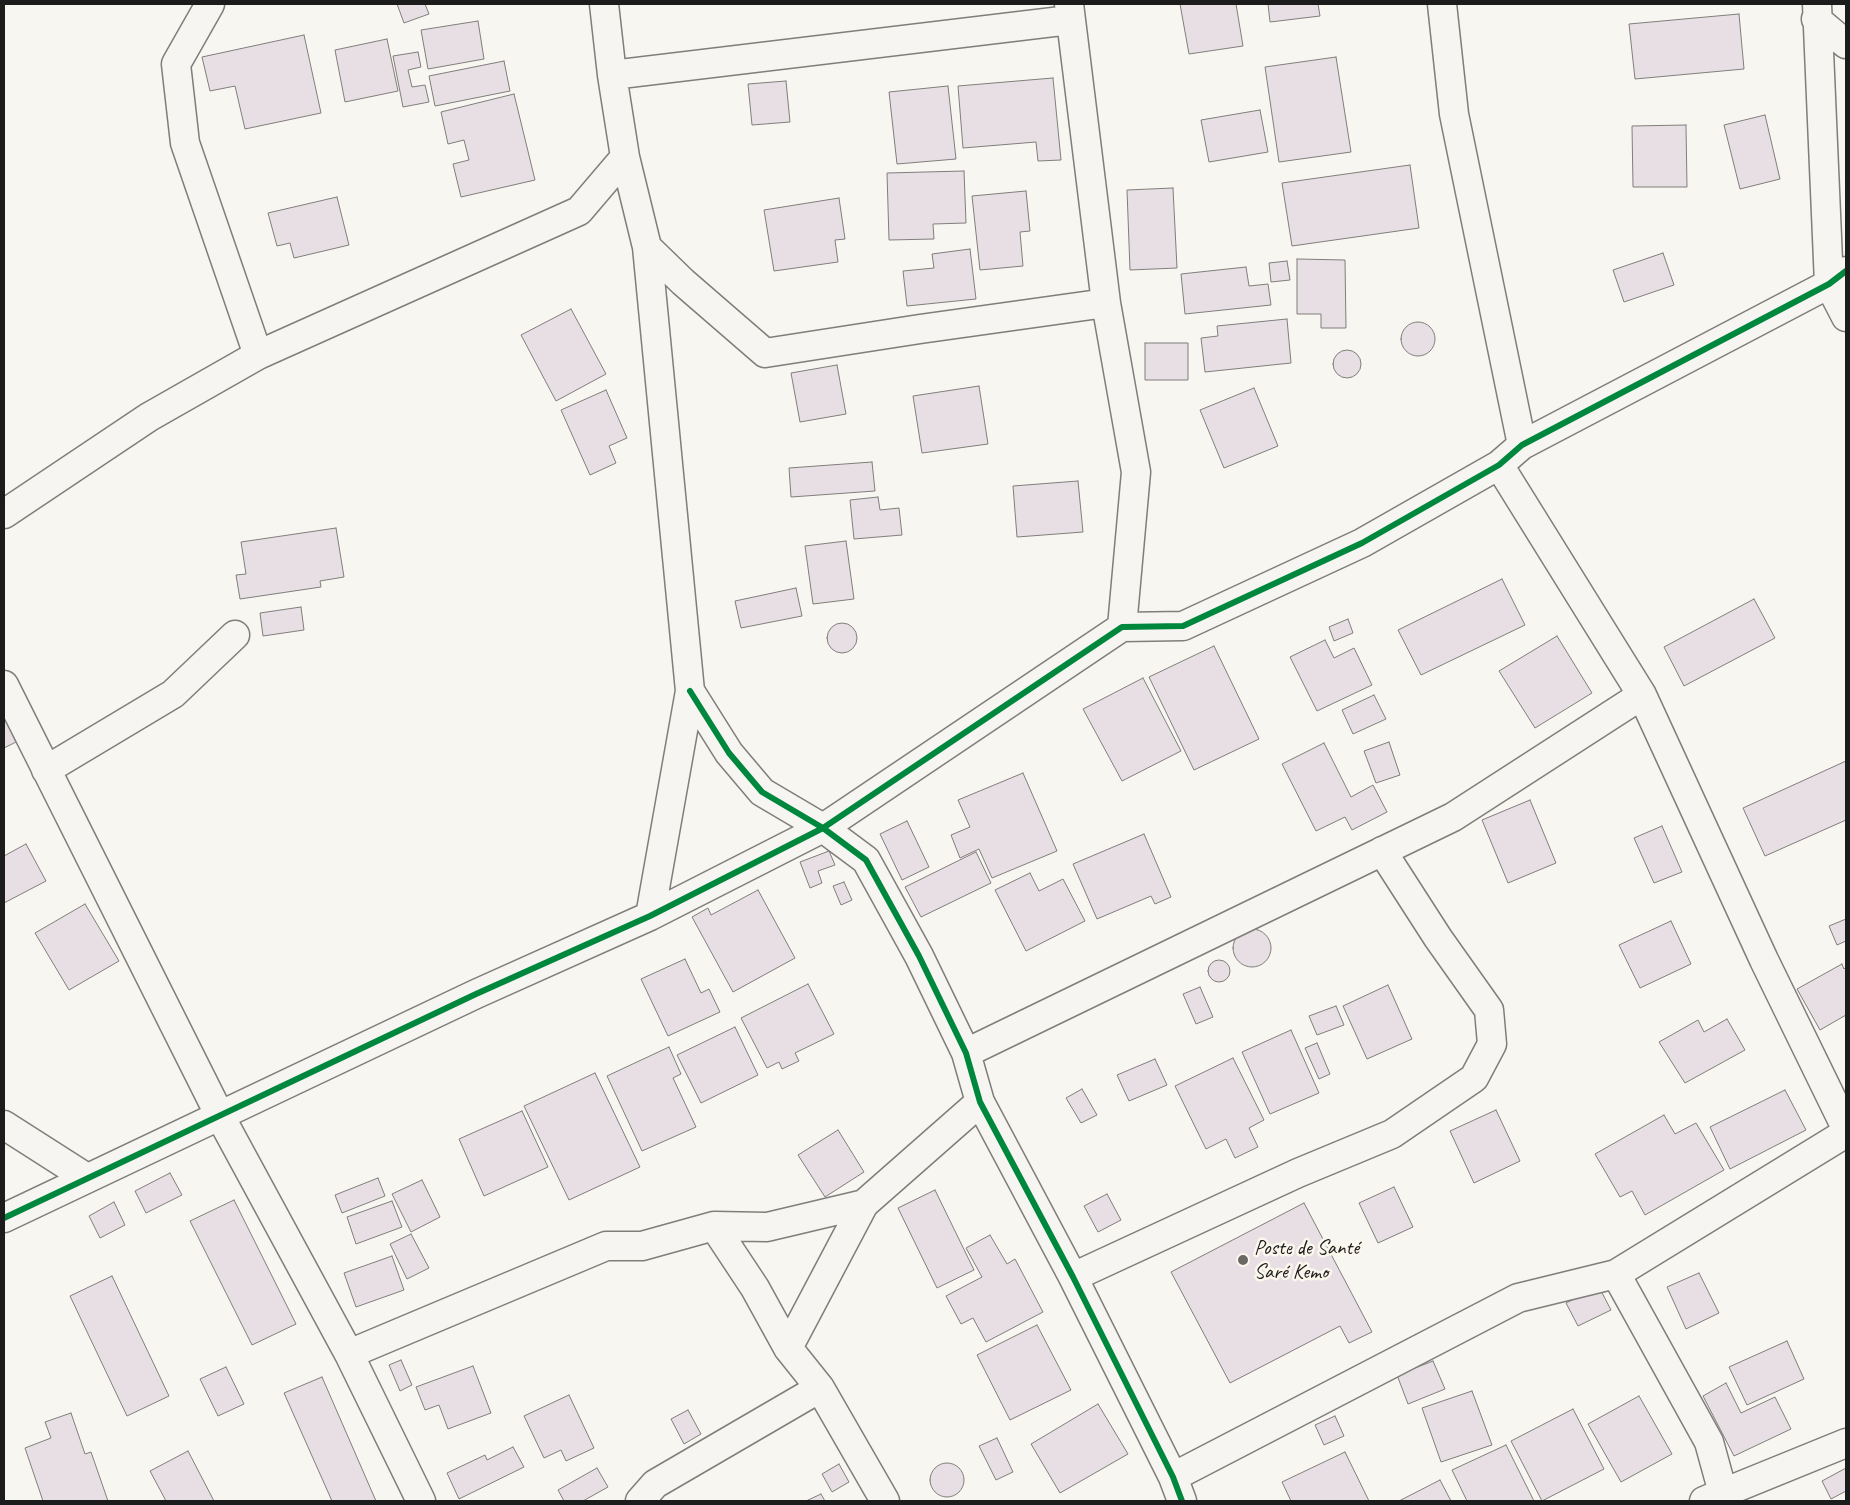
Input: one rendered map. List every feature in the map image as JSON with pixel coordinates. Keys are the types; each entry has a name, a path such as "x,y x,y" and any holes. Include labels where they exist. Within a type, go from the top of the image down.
{"street":[{"path":"210,4 176,64 185,143 258,355"},
{"path":"604,4 612,75 625,157 647,247 690,691 650,916"},
{"path":"1442,4 1454,114 1522,445"},
{"path":"1817,11 1846,44"},
{"path":"1817,11 1838,277 1846,317"},
{"path":"612,75 1069,12 1106,303 1136,472 1122,627"},
{"path":"4,514 150,417 258,355 579,211 625,157"},
{"path":"647,247 683,282 765,353 1106,303"},
{"path":"4,1218 476,994 650,916 822,828 1122,627 1183,626 1362,543 1499,465 1522,445 1838,277"},
{"path":"1499,465 1642,695 1764,960 1846,1128"},
{"path":"46,770 173,694 235,634"},
{"path":"4,685 220,1116 348,1354 421,1501"},
{"path":"690,691 729,754 762,792 822,828 866,860 919,956 966,1053 980,1102 1073,1277 1178,1489 1518,1298 1616,1274 1846,1133"},
{"path":"966,1053 1453,817 1642,695"},
{"path":"1073,1277 1298,1172 1392,1134 1474,1078 1492,1044 1489,1010 1438,938 1382,851"},
{"path":"788,1348 864,1204 980,1102"},
{"path":"4,1125 87,1178"},
{"path":"348,1354 606,1246 642,1246 714,1226 767,1227 864,1204"},
{"path":"714,1226 755,1288 788,1348 820,1388 885,1501"},
{"path":"1616,1274 1709,1442 1713,1497 1846,1443"},
{"path":"640,1501 656,1484 820,1388"}],"building":[{"path":"397,4 425,4 429,14 404,23"},
{"path":"1180,4 1236,4 1243,46 1189,54"},
{"path":"1268,4 1318,4 1320,16 1270,22"},
{"path":"1739,14 1744,69 1635,79 1629,24"},
{"path":"478,21 484,59 428,69 421,30"},
{"path":"304,35 321,113 245,129 235,86 210,91 202,57"},
{"path":"387,39 398,91 345,102 335,50"},
{"path":"418,52 421,67 408,70 412,87 425,85 429,102 403,107 393,56"},
{"path":"1336,57 1351,152 1279,162 1265,67"},
{"path":"504,61 510,91 435,106 429,76"},
{"path":"1053,78 1061,160 1038,161 1036,142 963,148 958,86"},
{"path":"786,81 790,122 752,125 748,84"},
{"path":"948,86 956,159 897,164 889,92"},
{"path":"514,94 535,180 461,197 453,164 469,160 464,140 448,144 441,112"},
{"path":"1260,110 1268,152 1209,162 1201,120"},
{"path":"1765,115 1780,179 1740,189 1724,125"},
{"path":"1686,125 1687,187 1633,187 1632,126"},
{"path":"1410,165 1419,228 1292,246 1282,183"},
{"path":"964,171 966,223 933,224 934,239 889,240 887,173"},
{"path":"1173,188 1177,268 1130,270 1127,190"},
{"path":"1026,191 1030,231 1020,232 1023,266 980,270 972,196"},
{"path":"337,197 349,245 294,258 290,243 277,246 268,213"},
{"path":"839,198 845,239 835,240 838,262 774,271 764,210"},
{"path":"970,249 976,299 907,306 903,271 934,268 932,254"},
{"path":"1663,253 1674,285 1624,302 1613,270"},
{"path":"1297,259 1345,260 1346,328 1321,328 1321,314 1297,314"},
{"path":"1287,261 1290,280 1271,282 1269,263"},
{"path":"1246,267 1249,286 1268,284 1271,305 1185,314 1181,274"},
{"path":"571,309 606,374 556,401 521,335"},
{"path":"1287,319 1291,363 1205,372 1201,338 1218,336 1217,326"},
{"path":"1418,322 1430,327 1435,339 1430,351 1418,356 1406,351 1401,339 1406,327"},
{"path":"1145,343 1188,343 1188,380 1145,380"},
{"path":"1347,350 1357,354 1361,364 1357,374 1347,378 1337,374 1333,364 1337,354"},
{"path":"837,365 846,414 800,422 791,373"},
{"path":"979,386 988,444 922,453 913,396"},
{"path":"1254,388 1278,446 1224,468 1200,410"},
{"path":"606,390 627,438 609,446 616,463 590,475 561,410"},
{"path":"872,462 875,491 791,497 789,468"},
{"path":"1078,481 1083,532 1017,537 1013,486"},
{"path":"878,497 880,510 899,508 902,535 854,539 850,500"},
{"path":"336,528 344,577 320,581 321,587 240,599 236,575 246,574 241,542"},
{"path":"846,541 854,599 813,604 805,546"},
{"path":"1502,579 1525,625 1421,675 1398,630"},
{"path":"796,588 802,616 741,628 735,601"},
{"path":"1754,599 1775,638 1684,686 1664,647"},
{"path":"301,607 304,630 263,636 260,613"},
{"path":"1348,619 1353,633 1334,641 1329,627"},
{"path":"842,623 853,627 857,638 853,649 842,653 831,649 827,638 831,627"},
{"path":"1557,636 1592,693 1535,728 1499,671"},
{"path":"1325,640 1334,658 1354,648 1372,685 1317,711 1290,657"},
{"path":"1214,646 1259,739 1194,770 1149,677"},
{"path":"1143,678 1181,751 1122,781 1083,709"},
{"path":"1374,695 1386,719 1353,734 1342,710"},
{"path":"4,716 16,742 4,748"},
{"path":"1389,742 1400,775 1376,783 1364,751"},
{"path":"1324,743 1351,797 1373,785 1387,812 1352,830 1345,817 1316,831 1282,764"},
{"path":"1846,761 1846,820 1765,856 1743,808"},
{"path":"1023,773 1057,851 992,878 979,849 960,858 951,835 970,827 958,800"},
{"path":"1530,800 1556,863 1508,883 1482,820"},
{"path":"907,821 929,867 902,880 880,834"},
{"path":"1662,826 1682,872 1654,883 1634,838"},
{"path":"1144,834 1171,897 1155,904 1151,896 1097,919 1073,864"},
{"path":"26,844 46,881 4,903 4,856"},
{"path":"829,851 835,865 818,871 822,883 810,888 800,862"},
{"path":"976,852 991,883 921,917 905,887"},
{"path":"1030,873 1039,891 1063,879 1085,921 1026,951 995,890"},
{"path":"844,882 852,900 841,905 833,886"},
{"path":"758,890 795,958 733,992 692,917 708,908 711,915"},
{"path":"85,904 119,961 69,990 35,933"},
{"path":"1846,919 1846,941 1837,945 1829,926"},
{"path":"1671,921 1691,964 1640,988 1619,945"},
{"path":"1252,929 1265,935 1271,948 1265,961 1252,967 1239,961 1233,948 1239,935"},
{"path":"685,959 701,993 709,989 720,1012 668,1036 641,979"},
{"path":"1219,960 1227,963 1230,971 1227,979 1219,982 1211,979 1208,971 1211,963"},
{"path":"1842,964 1844,969 1846,967 1846,1015 1820,1030 1797,989"},
{"path":"808,984 834,1034 795,1053 799,1061 782,1069 779,1062 767,1068 741,1018"},
{"path":"1388,985 1412,1039 1367,1059 1343,1006"},
{"path":"1200,987 1213,1017 1196,1024 1183,994"},
{"path":"1336,1006 1344,1025 1317,1035 1309,1016"},
{"path":"1727,1019 1745,1050 1685,1083 1659,1042 1698,1020 1704,1032"},
{"path":"735,1027 758,1075 701,1103 677,1055"},
{"path":"1291,1030 1319,1093 1270,1114 1242,1052"},
{"path":"1317,1043 1330,1074 1319,1079 1305,1048"},
{"path":"669,1047 681,1074 673,1078 696,1127 642,1151 607,1076"},
{"path":"1233,1058 1264,1120 1249,1128 1258,1147 1235,1158 1226,1139 1206,1149 1175,1086"},
{"path":"1155,1059 1167,1085 1129,1101 1117,1075"},
{"path":"595,1073 640,1167 569,1200 524,1106"},
{"path":"1082,1089 1097,1115 1081,1123 1066,1098"},
{"path":"1785,1090 1806,1130 1730,1169 1710,1127"},
{"path":"1496,1110 1520,1161 1474,1183 1450,1131"},
{"path":"522,1111 548,1167 484,1196 459,1139"},
{"path":"1664,1115 1675,1134 1696,1123 1724,1170 1645,1215 1632,1191 1620,1197 1595,1154"},
{"path":"838,1130 864,1172 825,1197 798,1155"},
{"path":"170,1173 182,1195 146,1213 135,1191"},
{"path":"378,1178 385,1196 342,1213 335,1195"},
{"path":"422,1180 440,1217 411,1232 392,1194"},
{"path":"1394,1187 1413,1227 1378,1243 1359,1203"},
{"path":"935,1190 974,1270 937,1288 898,1208"},
{"path":"1107,1194 1121,1220 1098,1232 1084,1206"},
{"path":"234,1200 296,1324 252,1345 190,1221"},
{"path":"392,1201 402,1227 356,1244 347,1217"},
{"path":"114,1202 125,1225 100,1238 89,1216"},
{"path":"1304,1203 1372,1332 1349,1343 1340,1326 1230,1383 1171,1272"},
{"path":"411,1234 429,1268 407,1279 390,1244"},
{"path":"990,1235 1007,1264 1015,1259 1043,1312 986,1342 973,1318 961,1324 946,1296 982,1277 966,1248"},
{"path":"392,1256 404,1290 356,1307 344,1273"},
{"path":"1699,1273 1719,1313 1686,1329 1667,1287"},
{"path":"112,1276 169,1396 127,1416 70,1296"},
{"path":"1599,1287 1611,1310 1578,1326 1566,1303"},
{"path":"1037,1325 1071,1390 1010,1420 977,1355"},
{"path":"1787,1341 1804,1379 1747,1405 1729,1367"},
{"path":"401,1360 412,1385 400,1391 389,1365"},
{"path":"1433,1361 1445,1389 1408,1404 1397,1375"},
{"path":"473,1366 491,1413 448,1429 439,1405 425,1410 416,1387"},
{"path":"226,1367 244,1404 218,1416 200,1379"},
{"path":"322,1377 376,1501 332,1501 284,1393"},
{"path":"1726,1383 1741,1413 1775,1397 1791,1429 1734,1456 1703,1396"},
{"path":"1472,1391 1492,1445 1441,1462 1422,1408"},
{"path":"569,1395 594,1448 566,1461 561,1450 544,1458 524,1416"},
{"path":"1639,1396 1672,1454 1621,1482 1588,1424"},
{"path":"1098,1404 1128,1454 1060,1493 1031,1444"},
{"path":"1573,1409 1604,1469 1542,1501 1511,1441"},
{"path":"688,1410 701,1434 684,1444 671,1419"},
{"path":"71,1413 85,1454 91,1452 108,1501 43,1501 25,1448 51,1438 45,1422"},
{"path":"1335,1416 1344,1436 1324,1445 1315,1425"},
{"path":"997,1438 1013,1472 996,1480 979,1446"},
{"path":"1506,1445 1534,1501 1467,1501 1452,1470"},
{"path":"513,1447 524,1467 459,1499 447,1473 485,1455 487,1460"},
{"path":"188,1451 214,1501 166,1501 150,1471"},
{"path":"1345,1452 1369,1501 1291,1501 1282,1482"},
{"path":"947,1463 959,1468 964,1480 959,1492 947,1497 935,1492 930,1480 935,1468"},
{"path":"839,1464 849,1482 832,1492 822,1474"},
{"path":"597,1468 608,1487 583,1501 564,1501 558,1490"},
{"path":"1846,1468 1846,1491 1831,1499 1822,1481"},
{"path":"1440,1480 1451,1501 1399,1501"},
{"path":"821,1494 825,1501 806,1501"}],"cycle path":[{"path":"4,1218 476,994 650,916 823,828 1122,627 1183,626 1362,543 1499,465 1522,445 1829,284 1846,271"},
{"path":"690,691 729,753 762,792 823,828 866,860 919,956 966,1053 980,1102 1073,1277 1173,1477 1182,1501"}],"place":[{"name":"Poste de Santé Saré Kemo","path":"1243,1260"}]}
